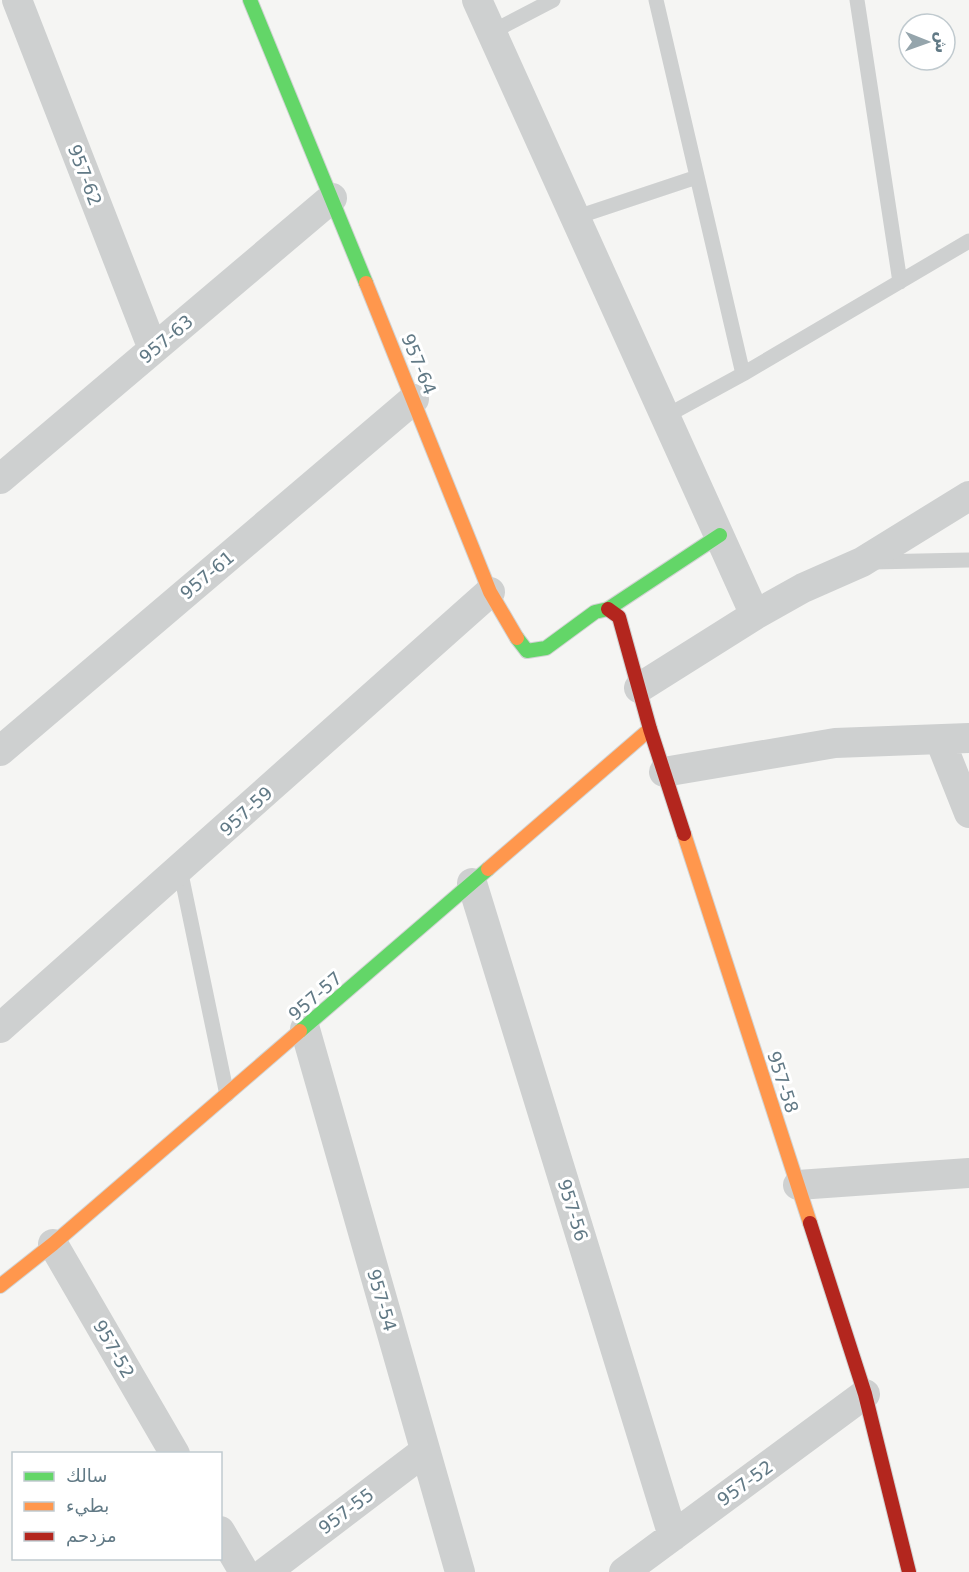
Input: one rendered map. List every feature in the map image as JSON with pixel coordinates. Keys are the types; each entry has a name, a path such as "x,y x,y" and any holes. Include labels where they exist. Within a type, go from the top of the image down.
{"street":[{"name":"957-62","path":"17,0 153,349"},
{"name":"957-64","path":"250,0 414,399 490,592 516,638 527,651 546,648 595,612 608,609"},
{"path":"477,0 755,615"},
{"name":"957-63","path":"0,479 332,198"},
{"name":"957-61","path":"0,751 414,399"},
{"path":"639,688 755,615 803,588 862,562 969,496"},
{"path":"608,609 720,535"},
{"name":"957-59","path":"0,1028 490,592"},
{"name":"957-58","path":"608,609 619,617 650,729 865,1394 909,1572"},
{"name":"957-57","path":"0,1286 53,1244 305,1029 650,729"},
{"path":"664,772 835,743 955,739 969,813"},
{"name":"957-56","path":"472,883 673,1536"},
{"name":"957-54","path":"305,1029 460,1572"},
{"path":"798,1185 969,1173"},
{"name":"957-52","path":"53,1244 174,1452"},
{"name":"957-52","path":"624,1572 865,1394"},
{"name":"957-55","path":"266,1572 425,1451"},
{"path":"222,1534 244,1572"}],"lane":[{"path":"490,33 553,0"},
{"path":"656,0 743,374"},
{"path":"857,0 900,282"},
{"path":"574,218 697,177"},
{"path":"666,416 743,374 969,241"},
{"path":"862,562 969,560"},
{"path":"180,869 227,1095"}],"traffic: fast":[{"path":"250,0 366,283"},
{"path":"517,638 527,651 546,648 595,612 608,609 720,535"},
{"path":"300,1031 488,869"}],"traffic: slow":[{"path":"366,283 490,592 517,638"},
{"path":"488,869 650,729"},
{"path":"684,834 810,1223"},
{"path":"0,1286 53,1244 300,1031"}],"traffic: jam":[{"path":"608,609 619,617 650,729 684,834"},
{"path":"810,1223 865,1394 909,1572"}]}
